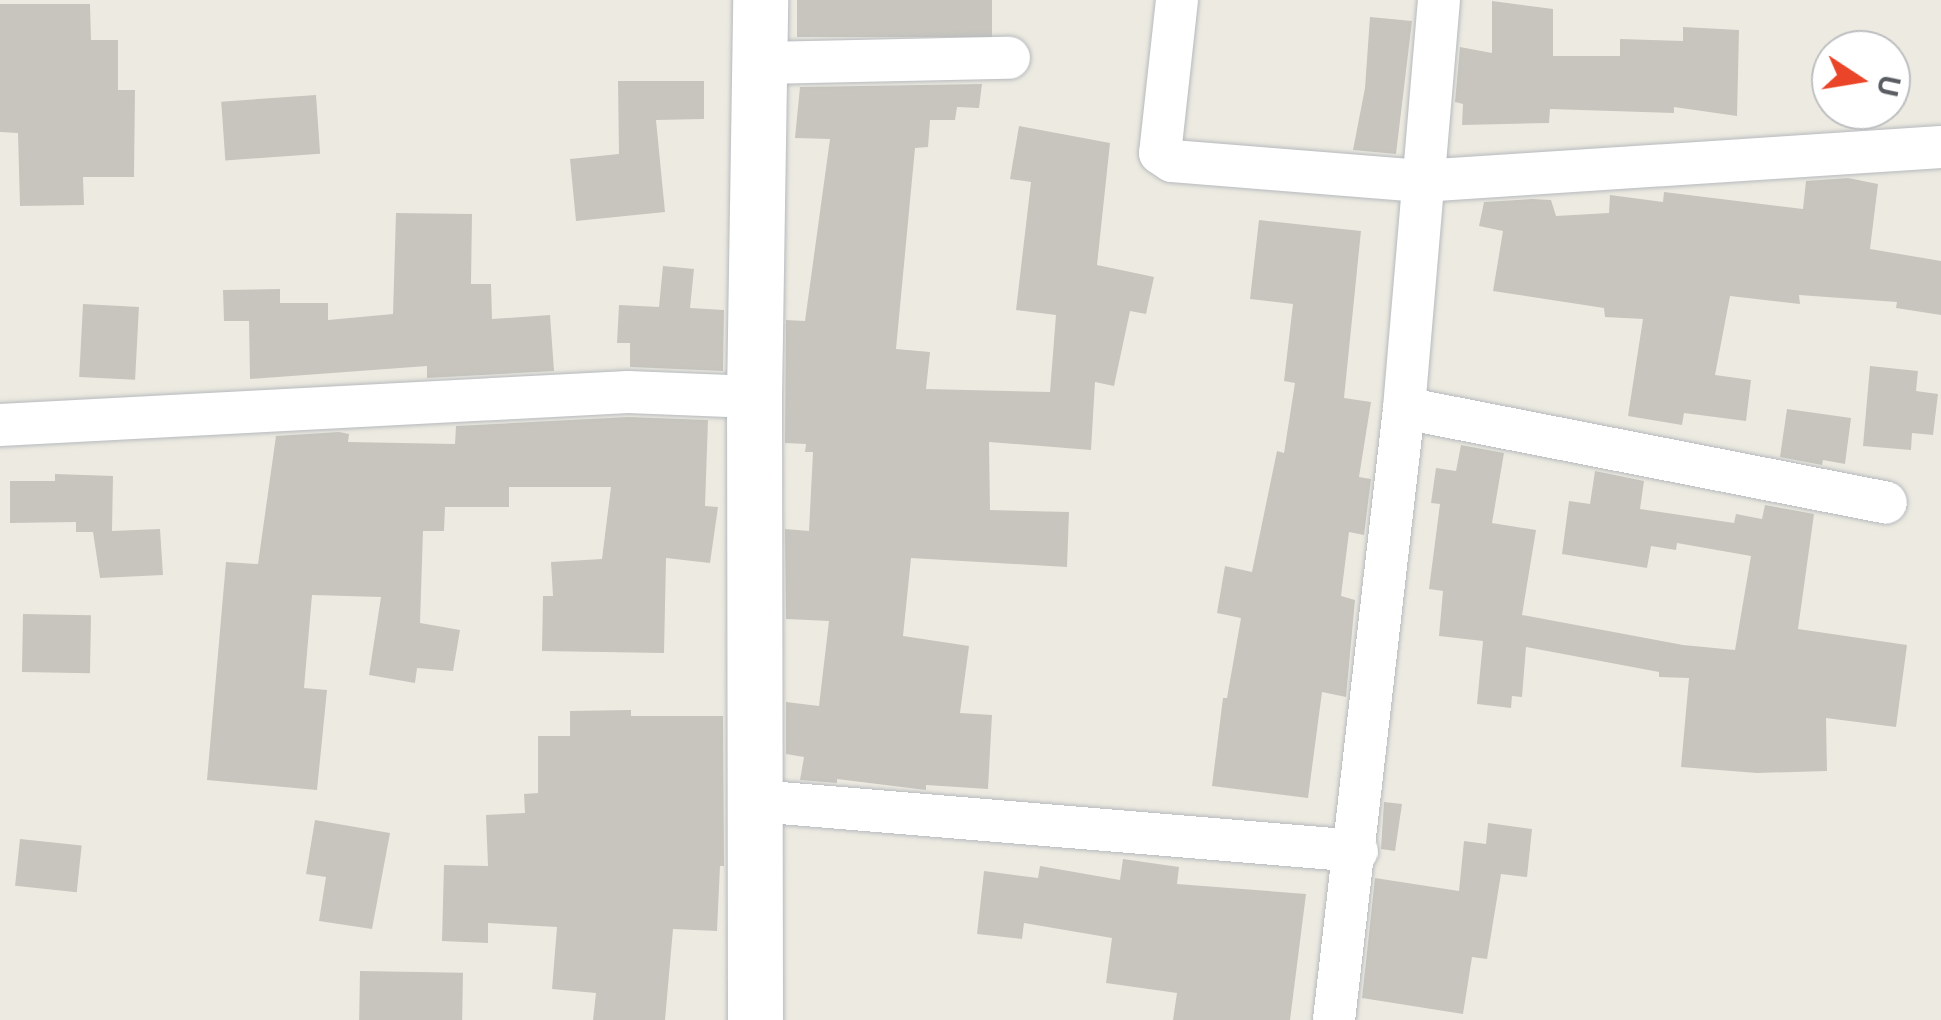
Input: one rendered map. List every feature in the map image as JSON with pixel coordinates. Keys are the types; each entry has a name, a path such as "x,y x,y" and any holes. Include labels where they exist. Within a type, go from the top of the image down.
{"street":[{"path":"755,1020 754,397 760,0"},
{"path":"1177,0 1160,153 1172,161 1421,181 1884,154 1941,147"},
{"path":"1334,1020 1357,851 1404,408 1439,0"},
{"path":"761,63 1009,58"},
{"path":"0,424 628,392 754,397"},
{"path":"1404,408 1886,503"},
{"path":"756,801 1357,851"}],"building":[{"path":"797,0 992,0 992,37 797,37"},
{"path":"1492,1 1553,9 1553,56 1620,56 1620,39 1683,41 1683,27 1739,30 1737,116 1674,107 1674,113 1550,109 1549,123 1462,125 1463,104 1455,102 1460,47 1492,53"},
{"path":"0,4 90,4 91,40 118,40 118,90 135,90 134,177 83,177 84,205 20,206 18,133 0,132"},
{"path":"1370,17 1412,21 1396,154 1353,150 1365,88"},
{"path":"618,81 704,81 704,119 656,120 665,212 576,221 570,159 619,154"},
{"path":"982,84 979,108 957,107 955,120 930,120 928,147 915,148 896,349 930,352 926,389 1050,392 1056,315 1016,310 1031,182 1010,179 1019,126 1110,143 1097,265 1154,277 1146,314 1130,311 1114,386 1095,382 1091,450 989,442 990,510 1069,512 1067,567 911,558 903,636 969,646 960,713 992,715 988,789 926,785 926,790 837,779 837,783 800,780 804,757 786,754 786,702 819,706 829,621 786,619 785,529 809,531 813,452 805,452 806,444 785,443 786,320 805,321 830,139 795,138 800,87"},
{"path":"316,95 320,154 225,160 221,102"},
{"path":"1848,178 1878,184 1870,249 1941,261 1941,315 1896,308 1897,302 1799,295 1800,304 1730,296 1715,375 1751,380 1746,421 1684,413 1682,425 1628,416 1643,319 1605,317 1604,308 1493,291 1503,231 1479,226 1484,202 1551,200 1556,216 1609,213 1610,195 1663,202 1664,192 1803,209 1806,181"},
{"path":"396,213 472,214 471,284 491,284 492,319 550,315 554,371 427,378 427,366 250,379 249,321 224,321 223,290 280,289 280,303 328,303 328,320 393,314"},
{"path":"1259,220 1361,231 1344,398 1371,402 1359,477 1371,479 1364,535 1349,532 1341,596 1355,600 1346,697 1322,692 1308,798 1212,786 1223,698 1227,698 1241,618 1217,613 1225,566 1252,572 1277,451 1284,453 1295,383 1284,381 1293,304 1250,299"},
{"path":"663,266 694,269 690,308 724,310 723,371 630,367 630,343 617,343 619,305 659,307"},
{"path":"83,304 139,307 135,380 79,377"},
{"path":"1870,366 1918,371 1916,391 1938,394 1933,435 1912,433 1911,450 1863,446"},
{"path":"1787,409 1851,418 1845,464 1823,460 1822,465 1780,457"},
{"path":"628,417 708,420 705,506 718,507 710,563 666,558 664,653 542,651 543,596 553,596 551,562 602,559 611,487 509,487 509,507 445,507 444,531 423,531 420,623 460,630 453,671 417,668 415,683 369,675 381,597 312,595 304,688 327,690 317,790 207,780 226,562 258,564 276,436 339,432 349,434 348,442 455,444 456,426"},
{"path":"1461,445 1504,453 1492,523 1536,530 1522,615 1683,645 1735,650 1751,556 1677,543 1676,550 1651,546 1647,568 1562,554 1569,501 1590,504 1595,471 1644,481 1640,509 1734,523 1736,514 1762,519 1765,505 1814,514 1798,629 1907,645 1896,727 1826,718 1827,771 1757,773 1681,767 1689,678 1659,677 1659,672 1526,647 1522,697 1512,696 1511,708 1477,704 1483,641 1439,636 1443,591 1429,589 1440,504 1431,503 1436,468 1456,471"},
{"path":"55,474 113,476 112,531 160,529 163,575 100,578 93,532 76,532 76,522 10,523 10,481 55,481"},
{"path":"23,614 91,615 90,673 22,672"},
{"path":"631,710 631,716 723,716 724,866 720,866 717,931 673,929 665,1020 593,1020 596,993 552,989 557,927 488,923 488,943 442,941 444,865 488,866 486,815 525,813 524,794 538,793 538,736 570,736 570,711"},
{"path":"1384,802 1402,804 1395,851 1381,849"},
{"path":"315,820 390,833 372,929 319,921 326,877 306,874"},
{"path":"1488,823 1532,829 1527,877 1501,874 1487,959 1472,957 1463,1014 1362,998 1375,878 1459,891 1464,841 1486,844"},
{"path":"20,839 82,845 77,892 15,886"},
{"path":"1123,859 1179,867 1177,884 1306,894 1290,1020 1173,1020 1177,993 1106,983 1112,938 1024,923 1022,939 977,934 984,871 1038,878 1040,866 1120,880"},
{"path":"360,971 463,973 462,1020 359,1020"}]}
